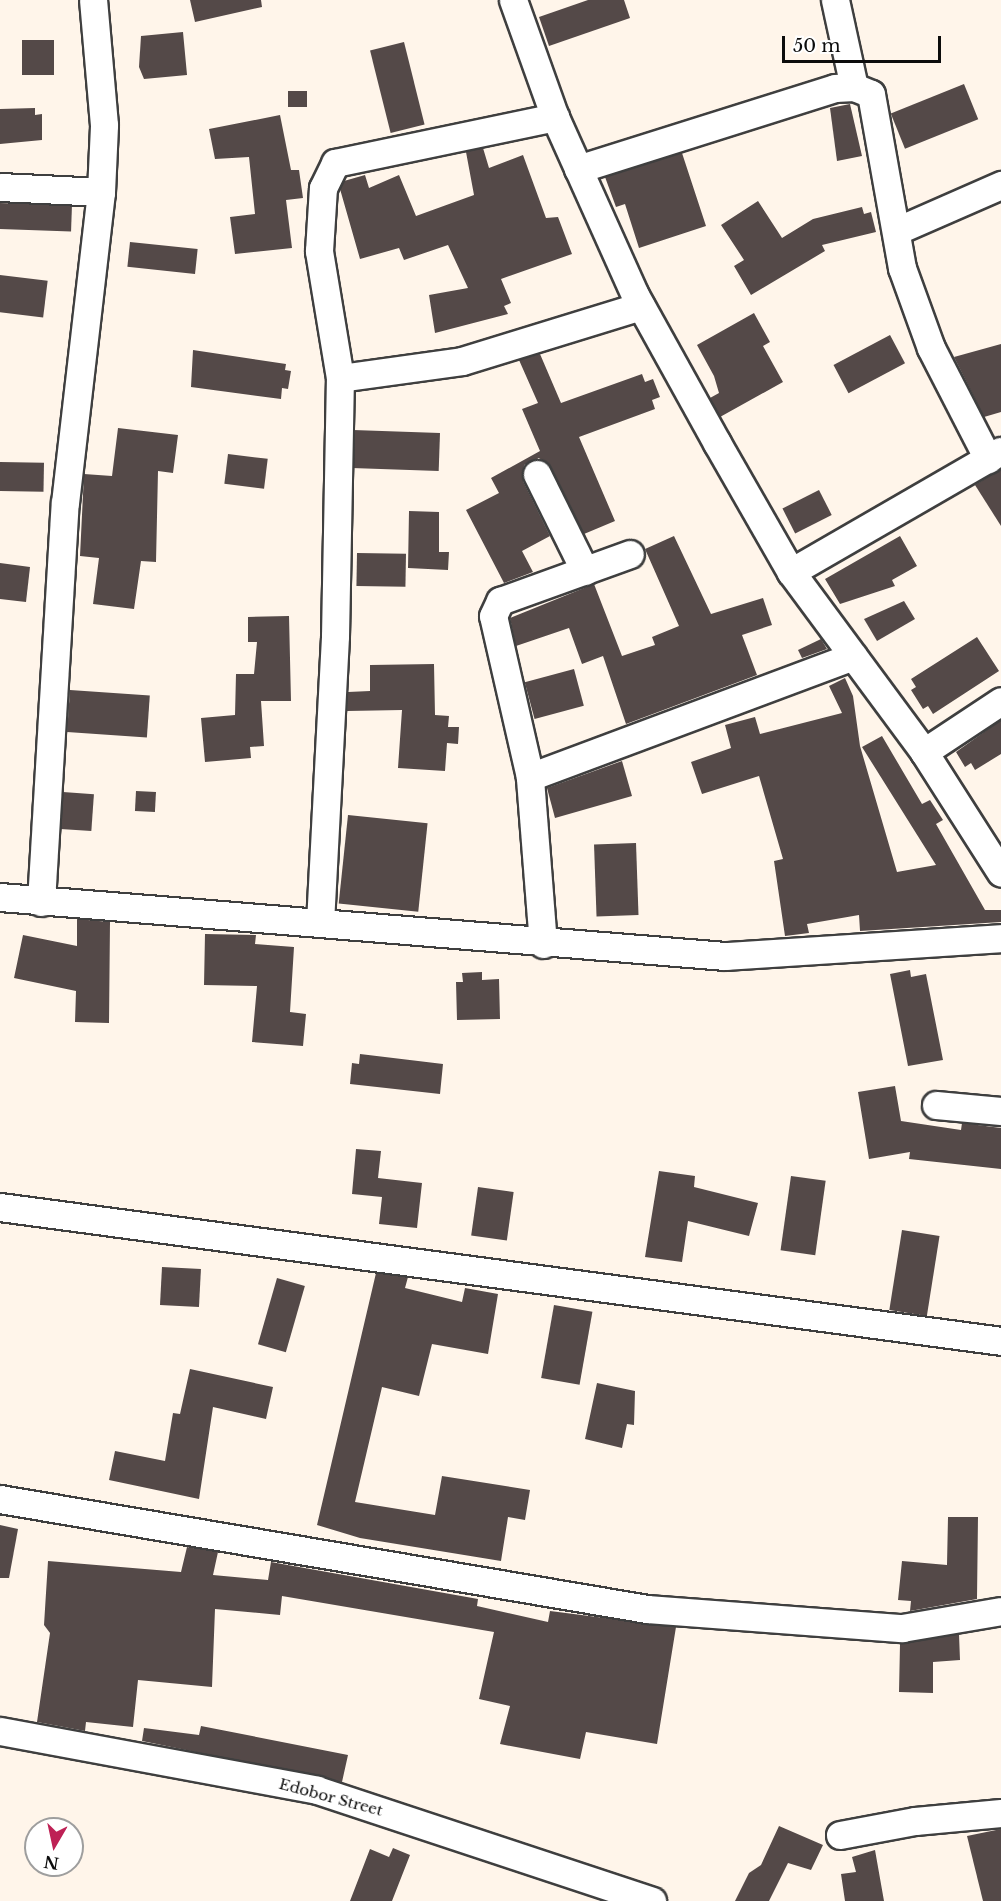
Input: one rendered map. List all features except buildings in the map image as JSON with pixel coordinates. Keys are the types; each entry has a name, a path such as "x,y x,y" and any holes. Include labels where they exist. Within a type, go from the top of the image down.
{"street":[{"path":"41,902 65,504 101,192 104,125 93,0"},
{"path":"513,0 555,117 641,306 791,572 924,752 1001,873"},
{"path":"835,0 854,87"},
{"path":"578,169 854,87 871,94 877,108 902,268 931,348 995,455 791,572"},
{"path":"320,923 335,636 340,378 319,251 323,188 335,163 555,117"},
{"path":"896,231 1001,185"},
{"path":"0,187 101,192"},
{"path":"340,378 462,361 641,306"},
{"path":"537,474 585,571"},
{"path":"543,944 530,777 493,616 500,601 630,554"},
{"path":"530,777 853,656"},
{"path":"924,752 1001,701"},
{"path":"0,897 543,944 726,956 1001,938"},
{"path":"936,1105 1001,1111"},
{"path":"0,1207 1001,1341"},
{"path":"0,1499 647,1609 902,1628 1001,1611"},
{"name":"Edobor Street","path":"0,1731 317,1790 652,1901"},
{"path":"840,1835 915,1821 1001,1813"}]}
